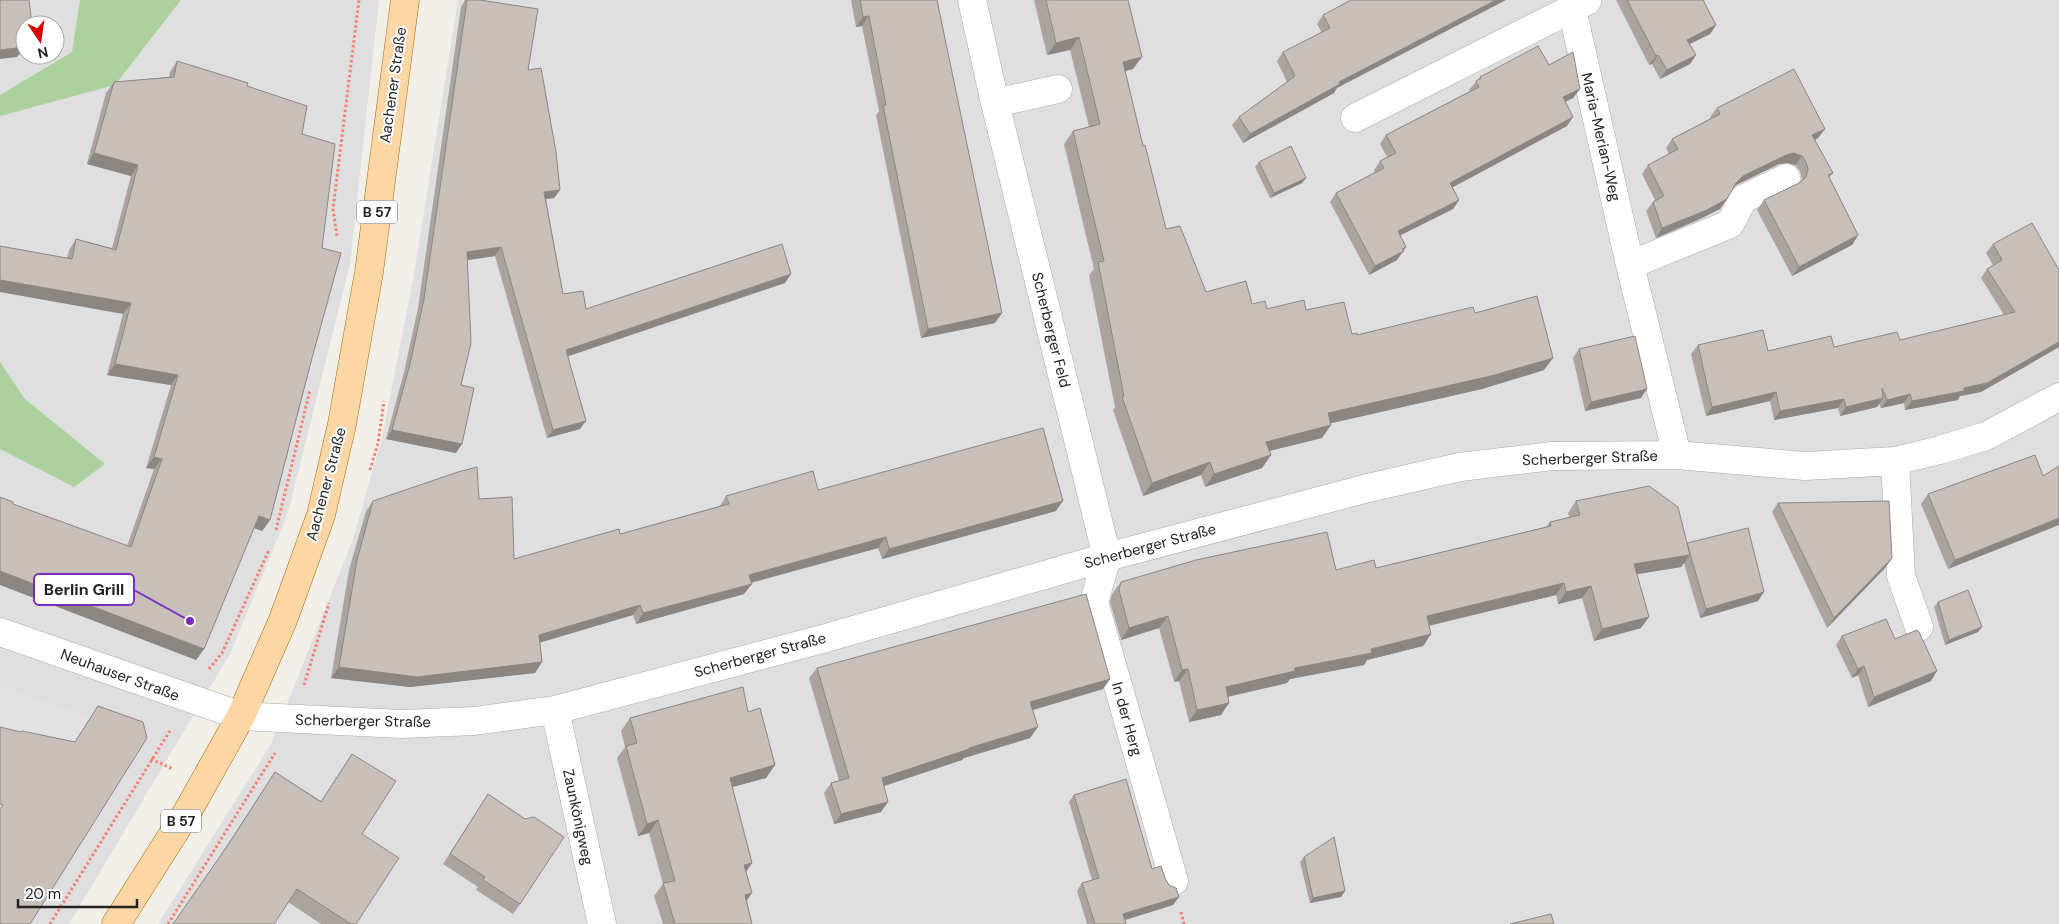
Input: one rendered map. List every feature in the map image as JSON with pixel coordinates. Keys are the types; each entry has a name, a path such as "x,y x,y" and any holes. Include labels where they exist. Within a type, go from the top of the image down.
{"main road":[{"name":"Aachener Straße","path":"116,924 189,809 241,716 283,620 321,516 342,424 369,272 405,0"}],"street":[{"name":"Scherberger Feld","path":"972,0 995,103 1107,557"},
{"name":"Maria-Merian-Weg","path":"1354,118 1580,4 1630,265 1677,455"},
{"path":"995,103 1058,89"},
{"path":"1630,265 1730,224 1743,199 1786,178"},
{"name":"Scherberger Straße","path":"241,716 401,724 474,721 555,710 826,638 1107,557 1368,488 1460,467 1553,456 1677,455 1805,466 1895,461 1986,436 2059,398"},
{"path":"1895,461 1901,576 1919,627"},
{"name":"In der Herg","path":"1107,557 1094,602 1174,881"},
{"name":"Neuhauser Straße","path":"0,632 241,716"},
{"name":"Zaunkönigweg","path":"555,710 602,924"}],"path":[{"path":"338,244 333,209 359,0"},
{"path":"274,539 311,386"},
{"path":"207,672 222,653 270,548"},
{"path":"168,924 266,770 293,720"},
{"path":"50,924 151,759"}],"shaded area":[{"path":"0,0 379,0 350,264 288,513 230,654 69,924 0,924"},
{"path":"458,0 2059,0 2059,924 158,924 271,744 353,539 382,438 413,280"},
{"path":"0,685 90,717 68,753 0,738"}],"green space":[{"path":"80,0 181,0 115,85 0,116 0,95 50,65 65,65 65,56 72,52"},
{"path":"0,362 25,399 105,464 74,487 0,449"}],"building":[{"path":"0,0 29,0 31,15 15,15 15,48 0,50"},
{"path":"467,0 480,0 538,9 528,70 541,68 556,152 560,190 544,192 563,294 583,291 586,309 782,244 791,274 566,350 586,421 553,430 501,247 467,252 471,343 461,385 474,388 462,444 392,430 410,364 424,299"},
{"path":"860,0 937,0 1002,313 928,329 883,105 886,105 869,16 863,17"},
{"path":"1046,0 1128,0 1142,57 1123,62 1143,146 1145,145 1166,229 1180,226 1206,292 1246,281 1252,304 1265,301 1267,309 1304,300 1306,310 1344,302 1352,334 1357,333 1357,335 1473,307 1475,313 1537,296 1553,358 1491,376 1328,413 1331,425 1266,442 1271,455 1214,474 1210,462 1152,483 1122,397 1124,396 1098,262 1104,261 1073,131 1100,124 1079,37 1056,43"},
{"path":"1351,0 1496,0 1339,82 1340,84 1250,134 1239,117 1295,76 1283,52 1330,28 1323,15"},
{"path":"1627,0 1703,0 1716,25 1687,40 1696,55 1667,70 1658,55 1656,56"},
{"path":"1538,46 1549,65 1573,52 1580,89 1563,97 1573,117 1450,183 1459,200 1398,231 1406,247 1402,249 1404,251 1375,266 1336,193 1384,168 1380,161 1396,153 1386,135 1479,87 1476,81 1480,77"},
{"path":"177,61 248,83 247,86 307,106 302,134 335,144 322,248 341,253 270,520 259,516 204,649 0,571 0,497 13,502 13,504 131,547 162,459 154,457 178,375 115,364 131,303 0,280 0,246 72,259 76,239 116,250 138,165 94,153 114,82 174,77"},
{"path":"1794,69 1825,129 1812,135 1833,173 1828,175 1858,235 1799,267 1764,200 1799,183 1806,177 1808,169 1806,162 1802,156 1794,153 1743,176 1736,183 1727,199 1707,210 1662,228 1653,202 1664,196 1648,165 1678,149 1672,139 1720,114 1717,108"},
{"path":"1291,146 1306,178 1274,193 1259,162"},
{"path":"2032,223 2059,270 2059,342 1987,383 1964,388 1964,391 1912,401 1910,394 1887,400 1882,388 1883,398 1846,407 1844,399 1780,411 1776,392 1712,407 1698,345 1763,330 1768,351 1831,336 1834,347 1897,332 1900,340 2015,312 1987,269 2002,260 1993,244"},
{"path":"1635,336 1647,389 1591,402 1579,349"},
{"path":"1043,428 1063,501 889,549 886,537 749,575 752,584 643,613 640,605 539,635 542,662 417,677 339,667 357,560 373,501 458,472 477,467 479,499 512,497 514,559 619,529 620,534 729,504 726,496 813,471 818,490"},
{"path":"2035,455 2043,476 2059,466 2059,518 1955,560 1928,494"},
{"path":"1649,486 1678,507 1690,555 1634,564 1649,617 1602,629 1591,586 1566,592 1564,583 1427,616 1431,634 1371,649 1372,653 1295,668 1295,671 1226,687 1229,703 1197,710 1188,669 1182,670 1168,616 1129,628 1119,590 1121,582 1196,560 1327,532 1336,570 1374,560 1376,568 1551,526 1550,522 1580,515 1576,501"},
{"path":"1889,501 1892,558 1834,618 1778,503"},
{"path":"1748,528 1764,592 1706,609 1687,543"},
{"path":"1968,590 1982,627 1949,640 1938,602"},
{"path":"1086,594 1110,679 1030,702 1038,727 882,778 888,802 841,814 831,783 849,778 817,668"},
{"path":"1886,619 1895,639 1917,630 1919,632 1937,671 1874,697 1864,666 1858,669 1842,636"},
{"path":"743,687 748,712 760,708 775,765 730,778 752,863 744,865 752,893 745,895 752,924 675,924 663,883 675,881 658,820 647,824 626,746 637,743 630,718"},
{"path":"98,706 143,722 147,738 30,924 0,924 0,809 3,805 0,804 0,727 75,742"},
{"path":"352,754 396,781 362,834 399,858 356,924 351,924 297,889 274,924 173,924 230,842 275,772 321,802"},
{"path":"1126,779 1152,869 1161,866 1169,885 1176,888 1179,897 1123,914 1126,924 1095,924 1082,883 1099,878 1074,795"},
{"path":"488,794 525,819 534,817 564,837 520,904 483,880 485,877 450,854"},
{"path":"1334,837 1345,891 1313,898 1304,857"},
{"path":"1551,914 1554,924 1510,924"}],"place":[{"name":"Berlin Grill","path":"190,621"}]}
